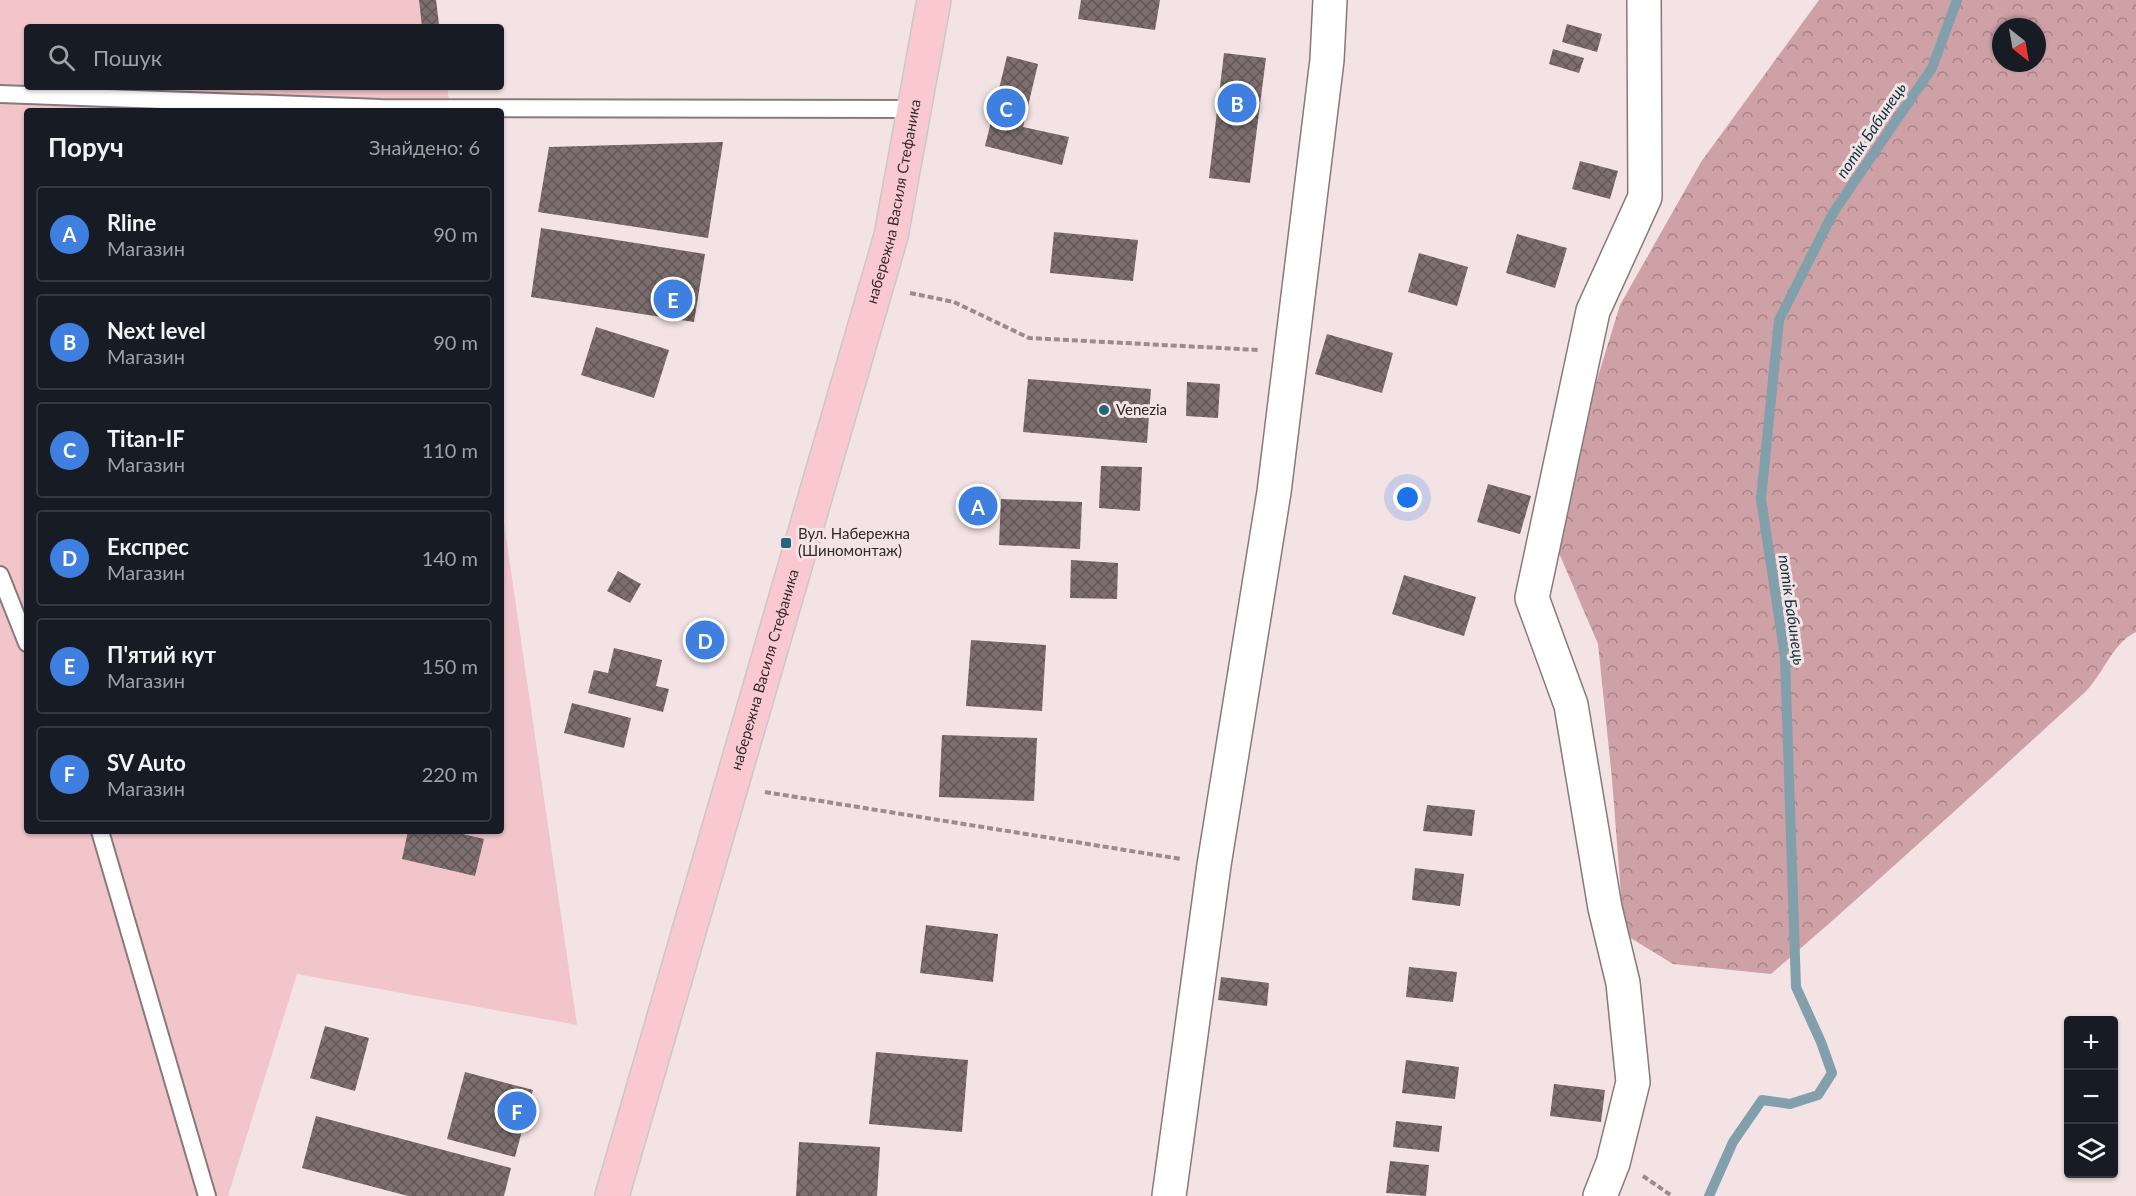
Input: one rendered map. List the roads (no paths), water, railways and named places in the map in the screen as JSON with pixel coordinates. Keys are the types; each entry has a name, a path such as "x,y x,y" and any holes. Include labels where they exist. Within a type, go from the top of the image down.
{"main road":[{"name":"набережна Василя Стефаника","path":"612,1196 891,236 934,0"}],"street":[{"path":"1169,1196 1214,865 1274,492 1327,60 1330,0"},
{"path":"1600,1196 1613,1163 1632,1082 1623,983 1605,908 1571,705 1532,598 1593,310 1645,197 1644,0"}],"lane":[{"path":"0,94 381,108"},
{"path":"504,108 915,109"},
{"path":"0,575 24,635"},
{"path":"101,834 207,1196"}],"waterway":[{"name":"потік Бабинець","path":"1709,1196 1733,1142 1762,1100 1790,1104 1818,1095 1832,1073 1821,1042 1796,987 1785,657 1761,499 1779,320 1833,213 1932,68 1957,0"}],"place":[{"name":"Next level","path":"1237,103"},
{"name":"Titan-IF","path":"1006,108"},
{"name":"П'ятий кут","path":"673,299"},
{"name":"Venezia","path":"1104,410"},
{"name":"Rline","path":"978,506"},
{"name":"Вул. Набережна (Шиномонтаж)","path":"786,543"},
{"name":"Експрес","path":"705,640"},
{"name":"SV Auto","path":"517,1111"}]}
